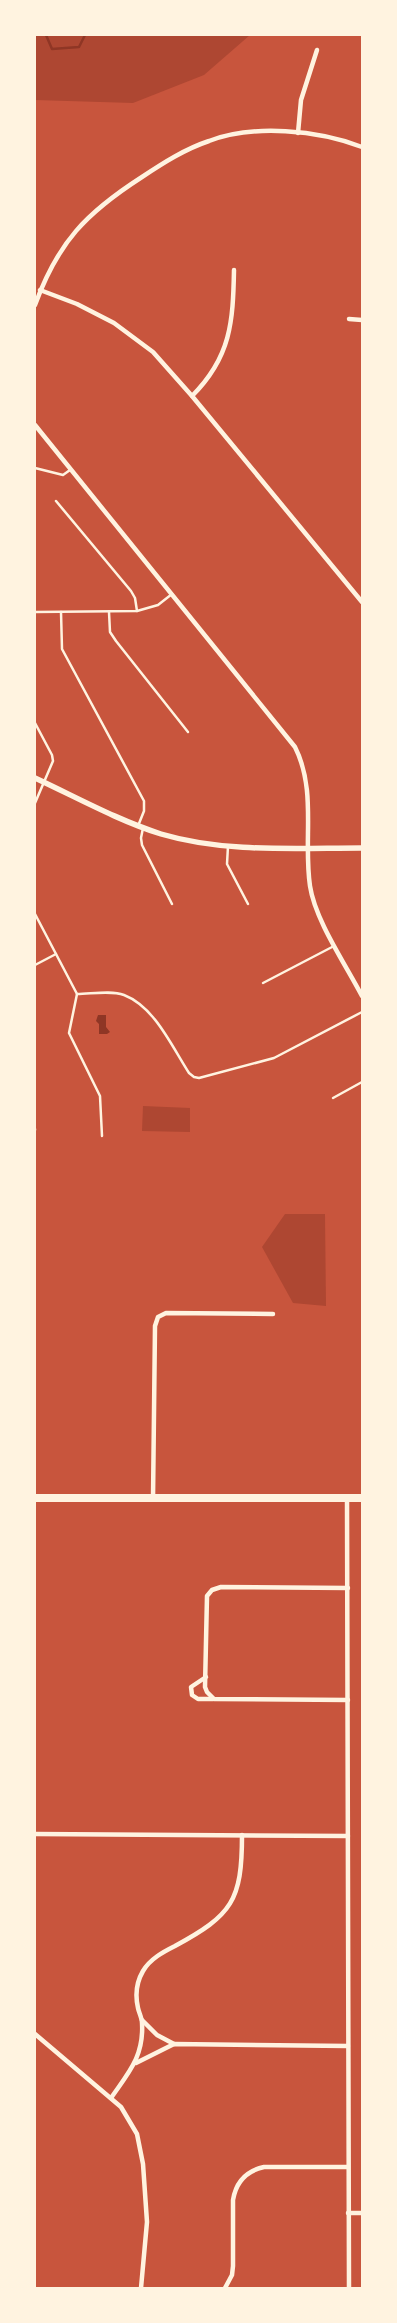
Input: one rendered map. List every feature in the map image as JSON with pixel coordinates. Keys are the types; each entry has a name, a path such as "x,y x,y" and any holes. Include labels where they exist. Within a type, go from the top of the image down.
{"highway":[{"path":"35,1498 362,1498"}],"street":[{"path":"298,133 303,92 317,50"},
{"path":"35,305 58,253 94,210 171,159 197,145 226,135 253,132 298,133 335,138 362,147"},
{"path":"192,396 217,364 230,335 234,270"},
{"path":"40,290 77,304 114,323 153,352 192,396 362,602"},
{"path":"350,319 362,320"},
{"path":"35,425 295,747 303,764 308,786 309,876 314,904 362,996"},
{"path":"35,778 141,827 180,839 228,846 362,848"},
{"path":"153,1499 154,1326 158,1317 166,1313 273,1314"},
{"path":"348,1498 348,2288"},
{"path":"214,1699 207,1692 206,1678 207,1596 210,1592 221,1587 348,1588"},
{"path":"206,1678 194,1683 191,1688 192,1695 198,1699 348,1700"},
{"path":"35,1834 348,1836"},
{"path":"111,2098 136,2063 142,2020 136,2000 138,1981 152,1960 211,1926 227,1909 239,1884 242,1870 242,1835"},
{"path":"142,2020 157,2035 174,2044"},
{"path":"35,2034 111,2098 128,2115 141,2146 147,2222 141,2288"},
{"path":"136,2063 174,2044 348,2046"},
{"path":"225,2288 232,2275 233,2266 234,2195 239,2182 245,2176 256,2168 264,2167 348,2167"},
{"path":"348,2213 362,2213"}],"lane":[{"path":"35,468 63,475 70,470"},
{"path":"56,501 131,591 135,598 137,611"},
{"path":"35,612 137,611 153,608 172,594"},
{"path":"61,612 62,650 144,801 141,827 142,845 172,904"},
{"path":"109,612 110,632 188,732"},
{"path":"35,723 52,755 52,766 35,803"},
{"path":"228,846 227,864 248,904"},
{"path":"35,914 77,994 69,1033 100,1096 102,1136"},
{"path":"263,983 335,946"},
{"path":"35,965 56,954"},
{"path":"77,994 121,994 134,1000 161,1028 189,1073 199,1078 274,1058 362,1012"},
{"path":"332,1098 362,1082"}],"shaded area":[{"path":"35,35 250,35 204,75 133,103 35,100"},
{"path":"98,1015 106,1015 106,1027 110,1032 107,1034 99,1034 99,1024 96,1021"},
{"path":"143,1106 190,1108 190,1132 142,1131"},
{"path":"285,1214 325,1214 326,1306 293,1303 262,1247"}],"waterway":[{"path":"46,35 52,49 79,47 85,35"}]}
